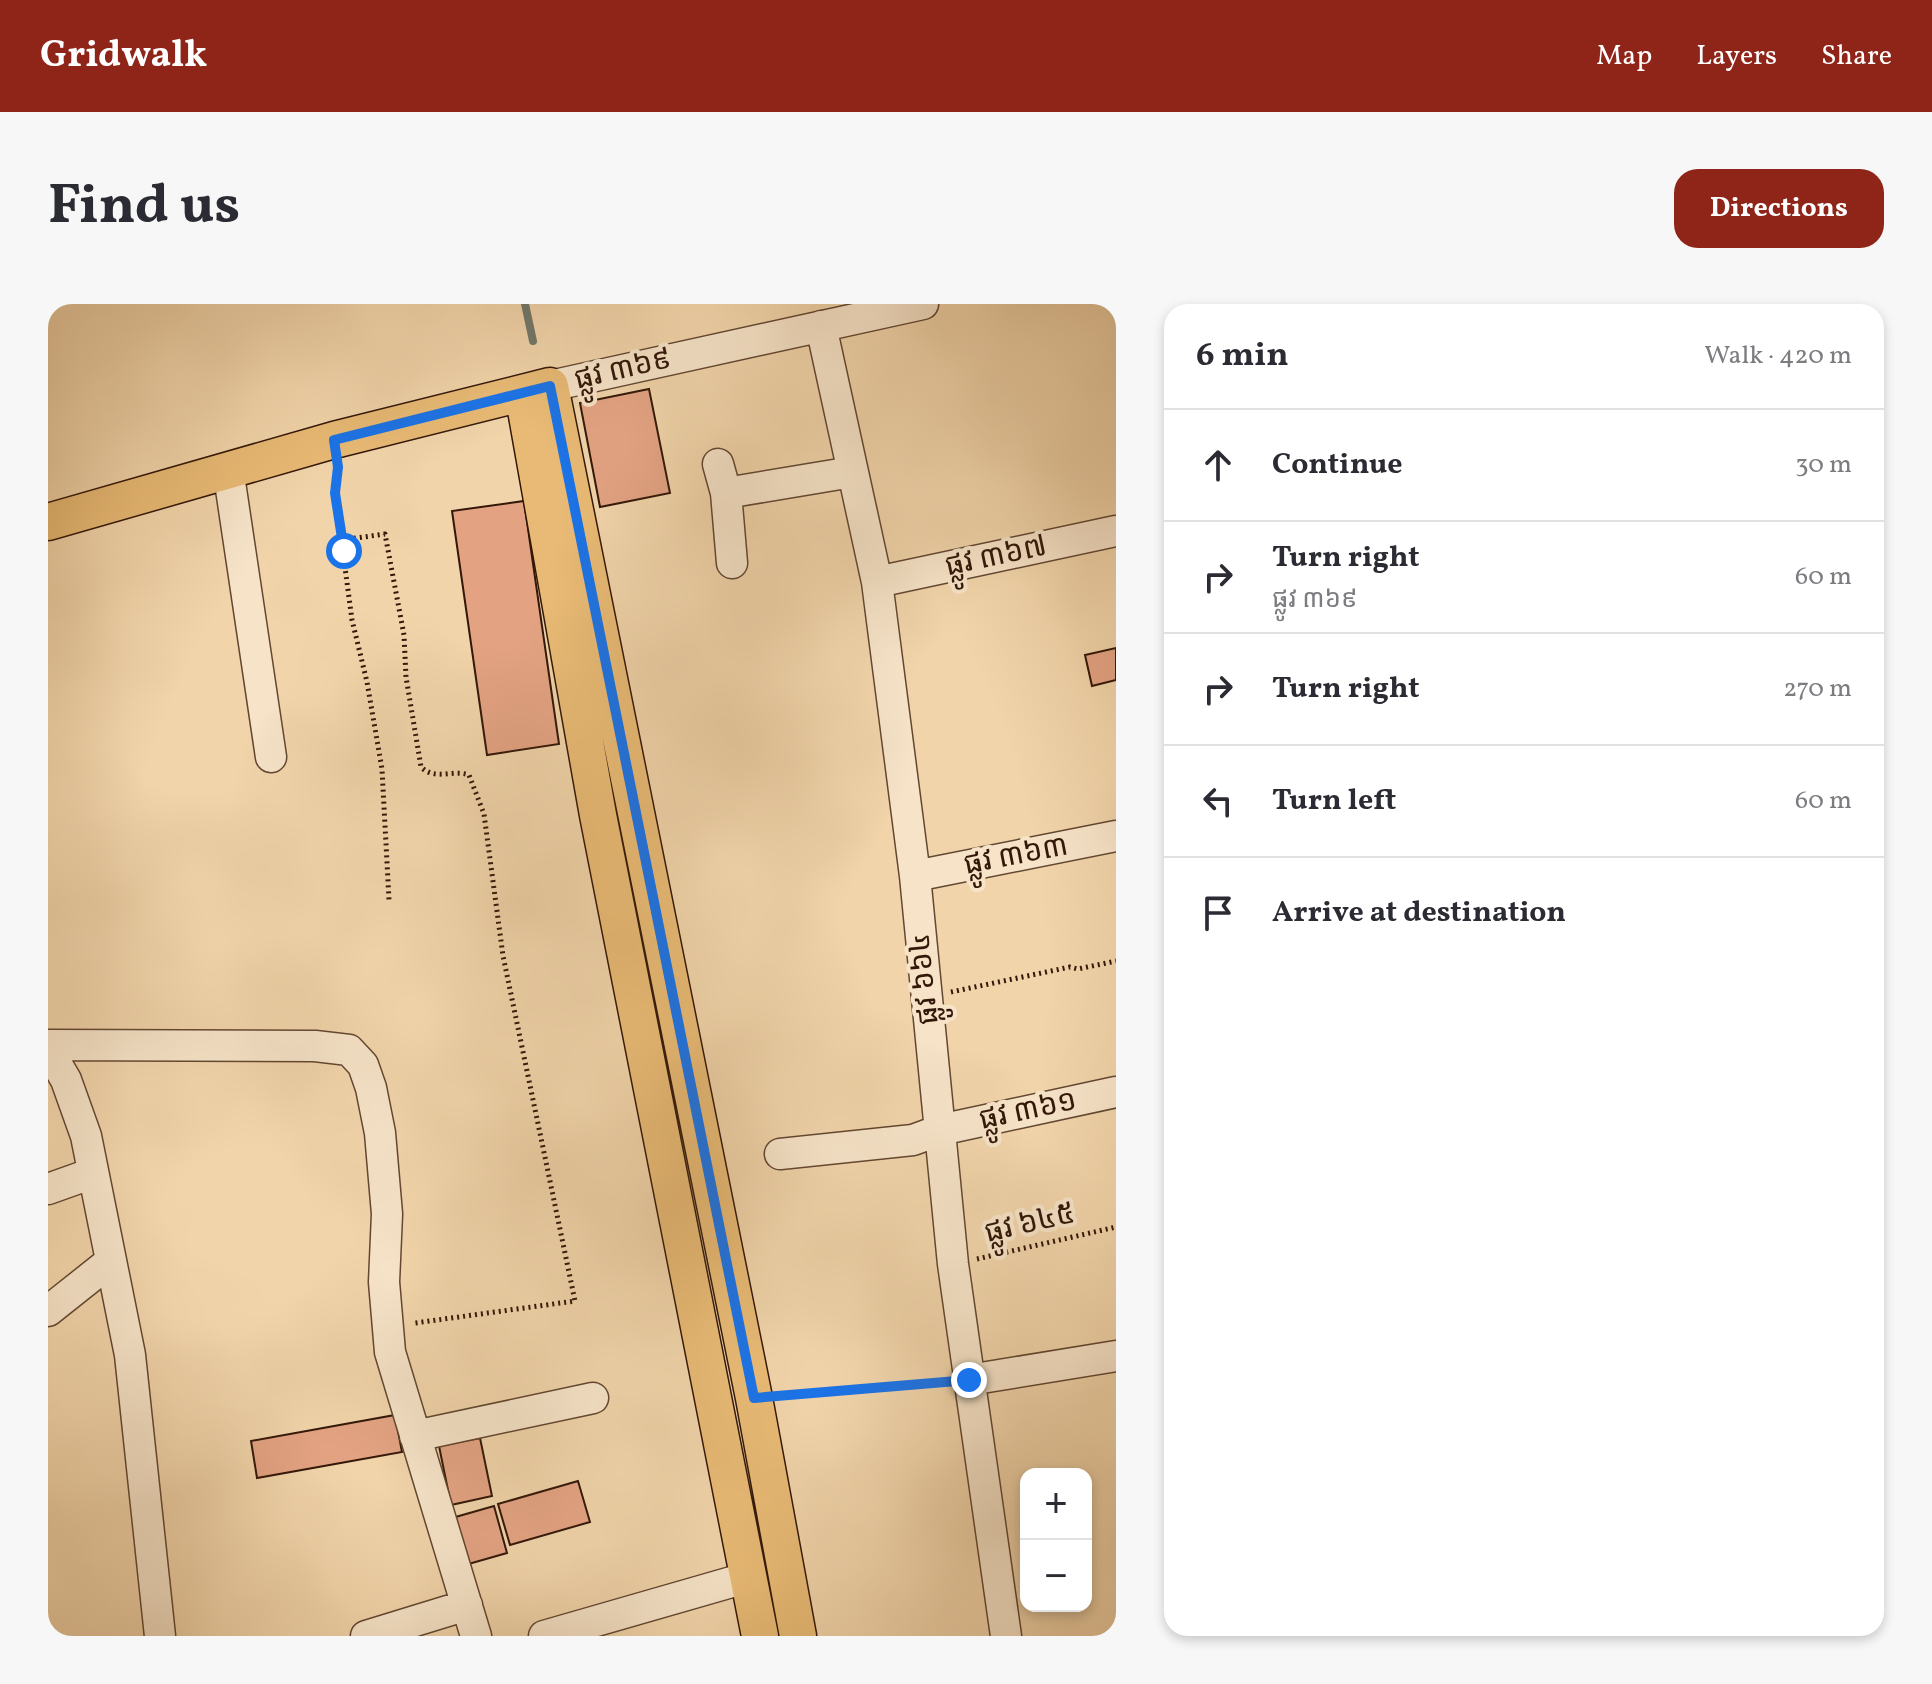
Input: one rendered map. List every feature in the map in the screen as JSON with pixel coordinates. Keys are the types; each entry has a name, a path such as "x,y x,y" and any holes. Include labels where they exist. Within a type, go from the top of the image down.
{"main road":[{"name":"ផ្លូវ ៣៦៩","path":"48,522 334,440 537,390"},
{"path":"537,390 754,1398 798,1636"},
{"path":"537,390 598,815 760,1636"},
{"path":"716,1407 754,1398"}],"street":[{"name":"ផ្លូវ ៣៦៩","path":"537,390 923,304"},
{"name":"ផ្លូវ ៦៦៤","path":"821,326 877,582 915,876 953,1264 1006,1636"},
{"path":"718,464 726,493 732,563"},
{"path":"228,469 271,757"},
{"path":"726,493 852,472"},
{"name":"ផ្លូវ ៣៦៧","path":"877,582 1116,531"},
{"name":"ផ្លូវ ៣៦៣","path":"915,876 1116,836"},
{"path":"160,1636 130,1355 86,1136 66,1080 48,1047 315,1046 349,1050 363,1065 380,1133 387,1214 386,1327 395,1372 476,1636"},
{"name":"ផ្លូវ ៣៦១","path":"780,1154 913,1140 940,1130 1116,1092"},
{"path":"48,1189 93,1173"},
{"path":"48,1311 111,1261"},
{"path":"969,1380 1116,1356"},
{"path":"415,1436 593,1398"},
{"path":"544,1636 749,1577"},
{"path":"366,1636 467,1605"}],"path":[{"path":"334,440 338,467 335,493 352,620 367,682 382,769 389,900"},
{"path":"342,540 385,534 404,635 406,677 421,767 427,773 446,775 463,772 469,775 484,814 503,956 575,1301 386,1327"},
{"path":"927,998 1070,967 1078,969 1116,961"},
{"name":"ផ្លូវ ៦៤៥","path":"953,1264 1116,1227"},
{"path":"754,1398 969,1380"}],"building":[{"path":"649,389 670,493 600,507 580,403"},
{"path":"524,501 559,744 487,755 452,511"},
{"path":"1116,648 1116,680 1092,686 1085,655"},
{"path":"395,1415 402,1452 257,1478 251,1441"},
{"path":"480,1438 492,1496 451,1505 439,1446"},
{"path":"578,1481 590,1522 510,1545 498,1504"},
{"path":"494,1506 507,1553 465,1565 452,1518"}],"waterway":[{"path":"525,304 533,341"}],"route":[{"path":"344,551 335,493 338,467 334,440 550,386 754,1398 969,1380"}]}
